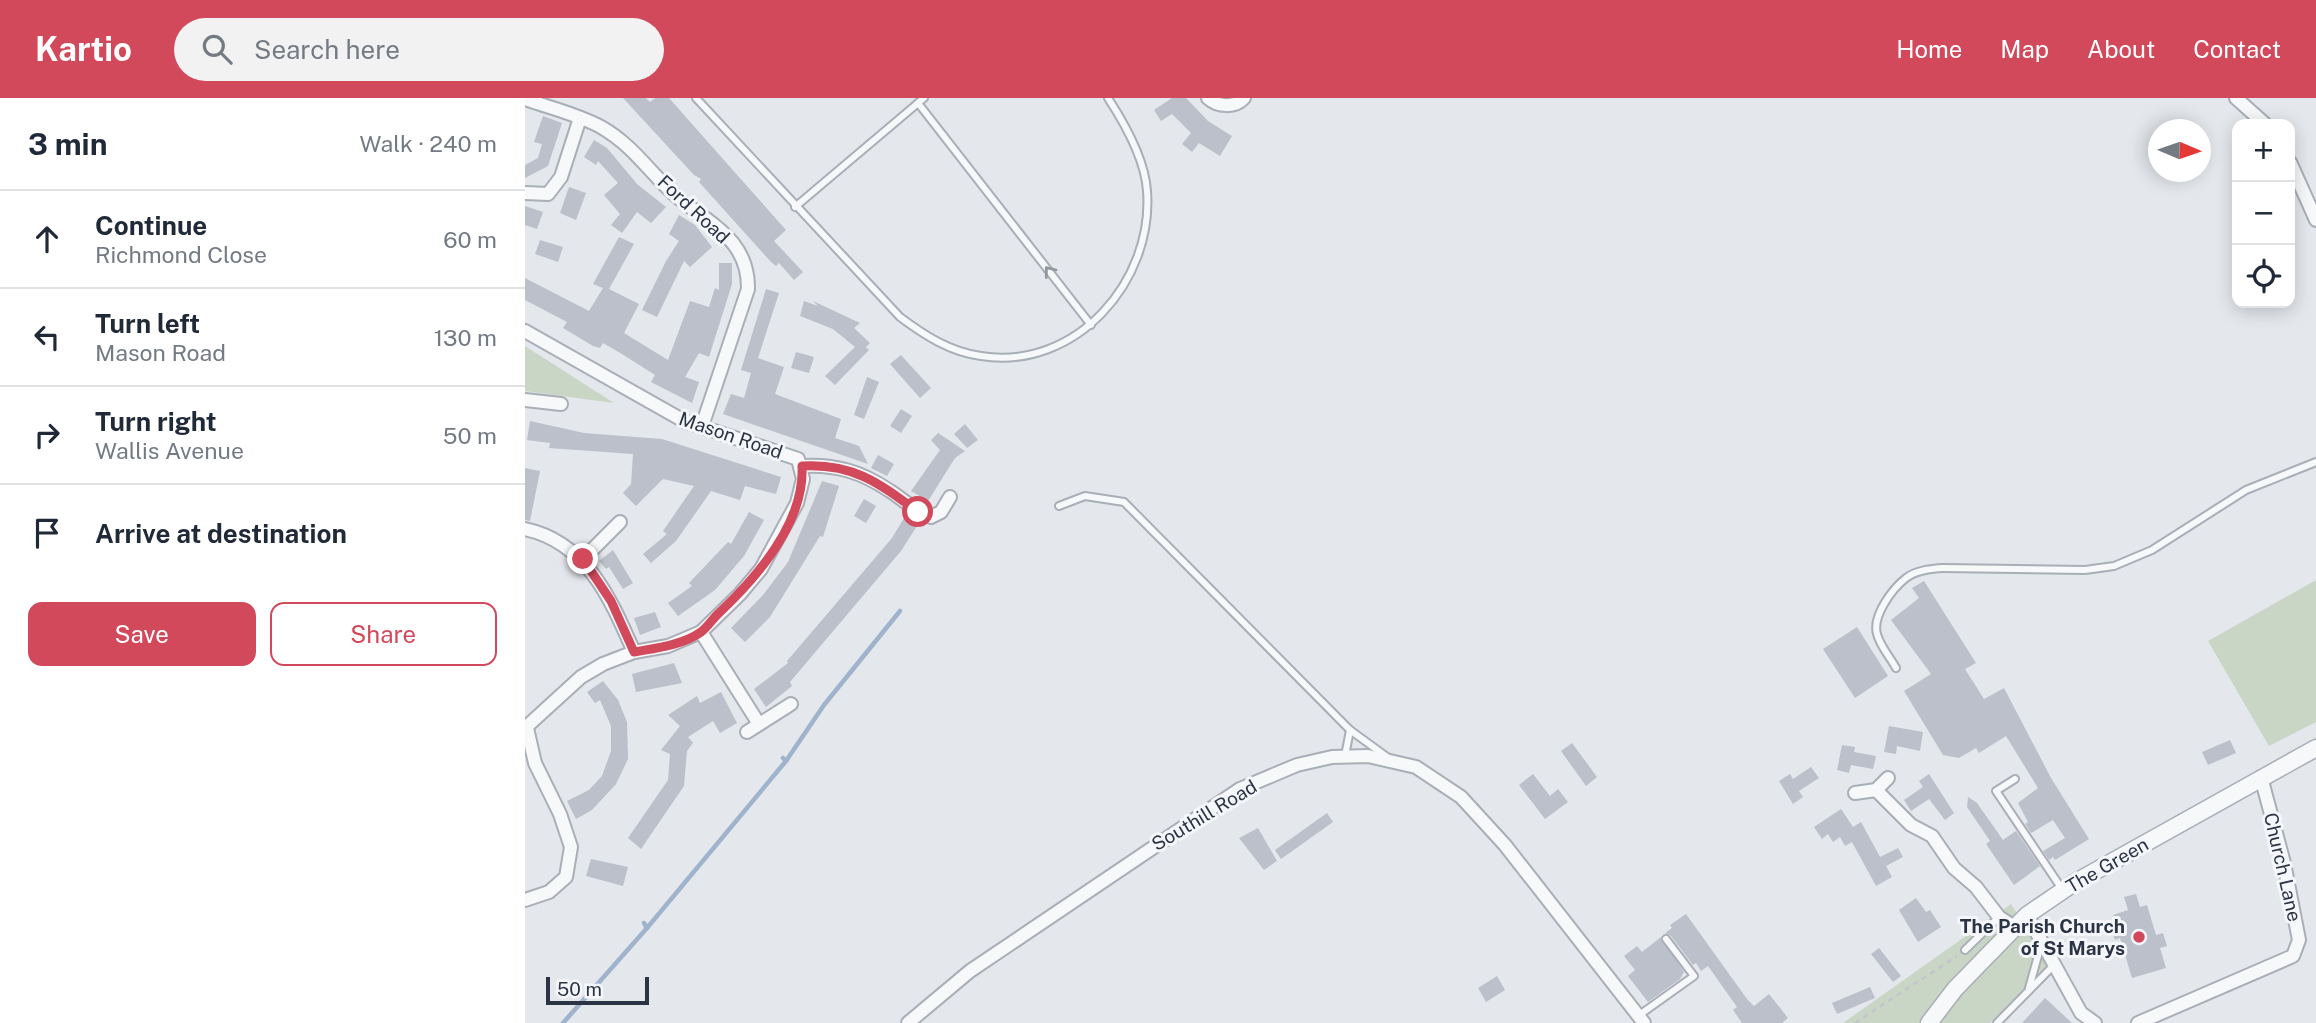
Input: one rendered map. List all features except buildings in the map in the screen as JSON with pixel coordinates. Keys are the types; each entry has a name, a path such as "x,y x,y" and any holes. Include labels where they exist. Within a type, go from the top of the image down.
{"street":[{"path":"1209,98 1225,106 1241,102 1244,98"},
{"path":"2235,98 2259,119"},
{"name":"Ford Road","path":"525,99 580,118 635,151 676,196 702,212 740,254 748,270 748,289 702,426"},
{"path":"525,192 548,194 561,177 580,118"},
{"path":"2295,173 2316,220"},
{"name":"Mason Road","path":"525,331 664,412 790,455 802,466 803,479 797,503 779,540 754,578 701,632 668,646 634,652 603,664 581,677 526,728"},
{"path":"525,400 561,404"},
{"path":"802,466 826,465 857,472 931,517 941,512 950,497"},
{"path":"583,559 620,522"},
{"path":"525,529 583,559 611,601 634,652"},
{"path":"701,632 759,724"},
{"path":"747,732 791,704"},
{"path":"525,900 549,892 566,877 571,847 561,814 535,763 526,728"},
{"name":"The Green","path":"1929,1023 1955,989 2027,915 2063,890 2316,748"},
{"name":"Southill Road","path":"908,1023 970,971 1229,796 1297,765 1345,756 1389,759 1416,767 1461,797 1505,845 1641,1020"},
{"name":"Church Lane","path":"2138,1023 2293,956 2299,940 2284,863 2261,777"},
{"path":"1855,793 1877,790 1888,778"},
{"path":"1877,790 1911,825 1932,836 1954,868 1976,887 1999,916 2014,927"},
{"path":"2027,915 2056,963 2081,1013 2095,1023"}],"lane":[{"path":"696,98 900,317 923,334 956,351 982,357 1029,353 1071,338 1091,325 1125,288 1142,245 1147,190 1140,163 1108,98"},
{"path":"795,207 924,98"},
{"path":"918,103 1091,325"},
{"path":"1896,668 1881,643 1876,623 1879,613 1907,577 1924,570 1943,568 2085,570 2115,566 2152,550 2246,490 2316,462"},
{"path":"1059,506 1086,496 1124,502 1143,517 1350,730 1389,759"},
{"path":"1345,756 1350,730"},
{"path":"2015,779 1996,791 2063,890"},
{"path":"1965,950 1999,916"},
{"path":"1641,1020 1694,976 1666,939"},
{"path":"2028,990 2042,940"},
{"path":"1997,1023 2056,963"}],"path":[{"path":"1855,1023 1965,950"}],"green space":[{"path":"525,346 614,403 525,391"},
{"path":"2316,580 2316,722 2269,746 2208,641"},
{"path":"2011,904 2049,964 1990,1023 1843,1023"}],"waterway":[{"path":"783,758 786,761 824,705 900,611"},
{"path":"644,923 647,928 786,761"},
{"path":"563,1023 647,928"}],"place":[{"name":"The Parish Church of St Marys","path":"2139,937"}],"route":[{"path":"583,559 611,601 634,652 668,646 701,632 740,594 761,569 797,503 803,479 802,466 826,465 857,472 890,491 918,512"}]}
